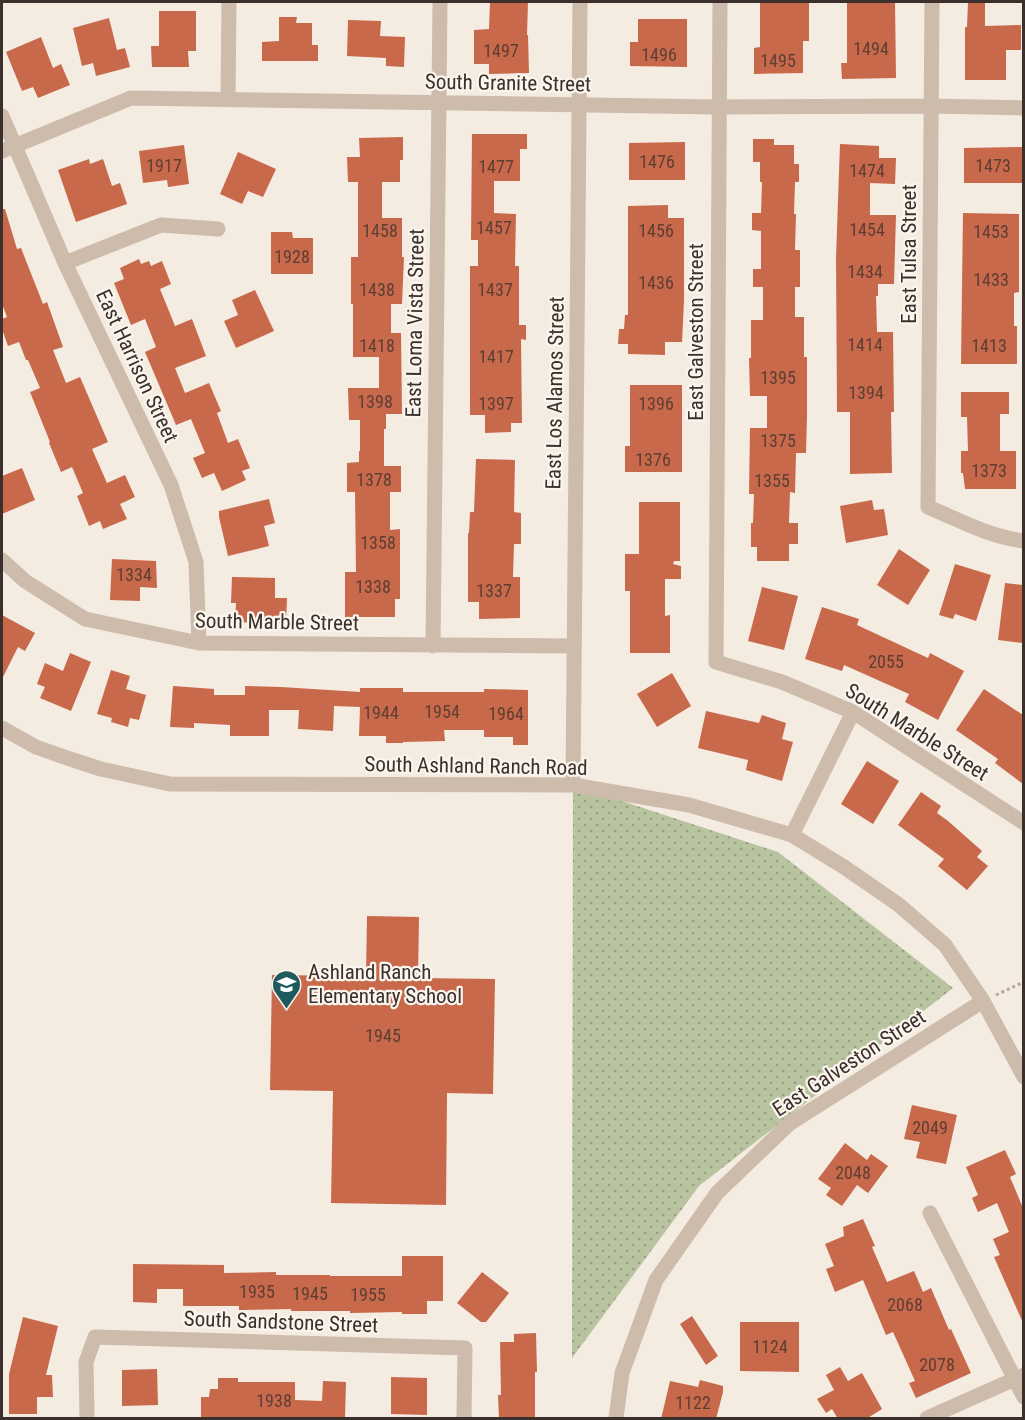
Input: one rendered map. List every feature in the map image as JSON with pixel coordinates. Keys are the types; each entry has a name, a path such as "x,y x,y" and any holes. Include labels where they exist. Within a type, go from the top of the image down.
{"street":[{"path":"228,99 229,2"},
{"name":"East Loma Vista Street","path":"433,646 440,2"},
{"name":"East Los Alamos Street","path":"573,785 580,2"},
{"name":"East Galveston Street","path":"716,662 720,2"},
{"name":"East Tulsa Street","path":"932,2 928,507 981,529 1009,539 1023,541"},
{"name":"South Granite Street","path":"8,148 131,98 719,107 1023,108"},
{"name":"East Harrison Street","path":"2,116 8,148 171,485 196,562 199,644"},
{"path":"65,263 161,225 218,229"},
{"name":"South Marble Street","path":"2,560 25,581 85,619 199,644 573,646"},
{"name":"South Marble Street","path":"716,662 782,682 853,712 1023,824"},
{"path":"792,835 853,712"},
{"name":"South Ashland Ranch Road","path":"2,728 36,747 101,769 170,784 573,785 689,805 792,835 899,904 945,945 983,1001 1023,1077"},
{"name":"East Galveston Street","path":"616,1419 622,1373 656,1280 717,1193 789,1124 983,1001"},
{"path":"930,1213 1019,1378 1023,1397"},
{"name":"South Sandstone Street","path":"87,1419 86,1362 95,1337 465,1348 464,1419"},
{"path":"927,1419 1019,1378"}],"path":[{"path":"983,1001 1023,982"}],"green space":[{"path":"573,785 778,852 953,988 699,1186 572,1358"}],"building":[{"path":"490,2 528,2 529,73 489,74 489,64 474,64 474,30 489,29"},
{"path":"760,2 809,2 809,41 803,41 803,73 754,74 754,48 760,47"},
{"path":"847,2 895,2 896,78 842,79 841,63 847,63"},
{"path":"968,2 985,2 985,26 1021,25 1021,50 1006,50 1006,80 965,80 965,27 967,27"},
{"path":"159,11 196,11 196,51 188,51 189,67 152,67 151,46 159,46"},
{"path":"279,17 297,17 296,23 312,23 312,45 318,45 318,61 262,61 262,42 279,41"},
{"path":"109,18 117,50 125,48 130,67 96,76 93,63 82,66 73,28"},
{"path":"638,19 687,19 687,67 630,66 630,42 638,42"},
{"path":"348,20 381,21 380,36 405,37 404,67 386,66 386,58 347,56"},
{"path":"41,37 53,68 61,64 70,85 38,98 33,87 22,91 6,52"},
{"path":"472,134 527,134 527,149 520,149 520,181 494,181 494,213 516,214 515,266 519,266 519,325 526,325 526,340 521,339 522,423 511,423 511,432 485,433 485,415 470,415 470,266 478,266 478,240 471,240"},
{"path":"403,137 400,182 382,182 382,218 402,218 402,257 404,257 402,304 391,304 391,333 401,333 402,414 386,414 386,429 384,429 384,466 401,466 401,492 390,492 390,530 400,529 400,599 395,599 395,617 345,617 345,572 356,572 355,492 347,492 347,463 359,462 360,451 360,420 349,420 348,388 379,388 379,357 353,357 351,257 358,257 358,182 348,182 347,157 360,157 359,138"},
{"path":"753,139 774,139 774,145 794,145 794,164 799,164 799,182 795,182 794,214 796,214 795,250 800,250 800,287 795,287 795,317 804,317 807,416 806,453 796,453 795,493 790,492 789,523 798,523 798,544 789,544 789,561 757,561 757,547 751,547 754,494 749,494 750,428 767,428 767,396 750,396 751,320 763,320 763,287 753,287 753,269 761,269 761,231 752,230 752,213 761,213 762,182 760,182 760,162 753,162"},
{"path":"685,142 685,180 629,180 629,143"},
{"path":"840,144 879,146 879,158 896,158 895,184 870,183 870,215 896,215 894,284 878,284 878,296 876,296 877,332 893,332 892,473 850,474 850,412 837,412 836,258"},
{"path":"184,145 189,184 168,187 167,180 143,183 139,151"},
{"path":"1022,147 1022,183 964,183 964,148"},
{"path":"238,152 276,169 263,197 248,191 242,204 220,194"},
{"path":"89,159 90,164 103,159 112,186 120,183 127,204 76,222 58,170"},
{"path":"668,205 668,218 684,218 682,342 665,342 665,355 628,354 628,344 618,344 619,329 624,329 625,315 628,315 628,206"},
{"path":"2,209 5,209 17,249 21,248 43,304 47,302 63,347 53,350 66,383 80,377 108,442 92,449 107,483 125,475 135,497 120,504 127,519 103,529 100,521 89,526 77,496 83,493 72,467 61,472 30,392 40,388 19,342 8,346 2,329 2,319 7,317 2,304"},
{"path":"963,213 1019,214 1019,292 1014,293 1017,364 961,364"},
{"path":"271,232 292,232 293,238 313,238 313,274 271,274"},
{"path":"139,259 141,264 149,261 151,266 162,261 171,284 160,289 175,326 192,319 206,356 175,368 185,393 209,383 221,411 217,413 228,443 238,439 250,468 242,471 246,480 222,491 214,473 202,478 193,458 205,453 191,419 176,425 145,352 156,347 145,319 131,325 114,283 124,279 120,268"},
{"path":"255,290 274,331 236,348 224,321 238,315 232,300"},
{"path":"630,385 682,385 682,472 625,472 625,446 630,446"},
{"path":"961,392 1009,392 1009,414 1000,414 1000,451 1016,451 1016,489 965,489 963,473 961,473 961,451 968,451 967,417 961,417"},
{"path":"476,459 515,460 514,512 521,513 521,544 514,544 513,577 520,577 520,618 479,619 479,602 468,602 468,533 470,512 474,512"},
{"path":"22,468 35,500 2,514 2,476"},
{"path":"269,499 275,523 264,526 269,546 228,556 219,511"},
{"path":"872,500 874,510 884,509 888,535 846,543 840,506"},
{"path":"639,502 680,502 680,561 674,561 673,564 681,566 681,579 665,579 665,616 670,615 670,653 630,653 630,591 625,591 625,554 639,554"},
{"path":"899,549 930,570 908,605 877,585"},
{"path":"112,559 156,561 157,588 140,587 140,601 110,600"},
{"path":"955,564 991,575 976,621 955,614 953,619 939,615"},
{"path":"232,577 275,578 275,598 287,598 286,624 235,622 236,603 231,603"},
{"path":"1005,583 1023,585 1023,643 998,640"},
{"path":"762,587 798,596 784,650 748,641"},
{"path":"822,607 859,619 857,625 928,658 930,653 964,671 938,720 905,702 909,694 844,665 842,671 805,659"},
{"path":"2,615 35,633 25,651 18,647 2,679"},
{"path":"70,653 91,662 71,711 40,698 45,687 37,684 45,663 63,671"},
{"path":"111,670 130,676 126,689 146,695 139,720 130,718 128,727 111,722 112,718 97,714"},
{"path":"672,673 691,706 657,727 637,694"},
{"path":"173,686 214,689 214,695 245,695 245,686 360,692 360,688 403,688 403,692 528,690 528,745 513,745 513,737 484,737 484,730 444,730 445,741 386,743 386,736 359,736 360,707 334,706 333,731 298,729 299,710 269,710 269,736 230,736 230,725 194,723 194,728 170,727"},
{"path":"984,689 1023,715 1023,784 995,763 998,759 956,730"},
{"path":"706,711 759,723 762,715 786,723 782,739 793,742 782,781 746,770 748,760 698,748"},
{"path":"867,761 899,781 873,824 841,804"},
{"path":"921,792 941,806 937,813 982,851 977,857 988,866 967,890 938,866 944,859 898,825"},
{"path":"367,916 419,917 418,978 495,979 493,1094 447,1093 446,1205 331,1203 333,1091 270,1090 272,975 366,976"},
{"path":"912,1105 957,1115 946,1164 916,1158 920,1142 904,1139"},
{"path":"845,1143 867,1160 871,1154 888,1166 868,1193 857,1185 842,1206 826,1195 831,1188 818,1179"},
{"path":"1005,1150 1016,1174 1010,1177 1023,1208 1023,1323 994,1257 1000,1255 993,1239 1009,1232 997,1203 978,1212 972,1198 978,1195 966,1167"},
{"path":"863,1219 887,1282 914,1271 923,1292 931,1288 971,1373 916,1398 909,1383 915,1381 893,1332 886,1335 863,1280 835,1292 826,1269 834,1266 825,1244 844,1236 843,1227"},
{"path":"402,1256 443,1256 443,1301 427,1301 427,1314 291,1311 291,1309 239,1310 239,1306 183,1306 183,1289 157,1289 157,1303 133,1302 133,1264 224,1265 224,1273 276,1272 276,1275 402,1276"},
{"path":"482,1272 509,1293 486,1322 481,1322 457,1303"},
{"path":"692,1316 718,1356 706,1365 680,1324"},
{"path":"23,1317 58,1326 46,1375 52,1375 53,1397 37,1397 37,1414 9,1414 9,1374"},
{"path":"740,1322 799,1322 799,1372 740,1371"},
{"path":"536,1333 535,1419 499,1419 500,1342 514,1342 514,1334"},
{"path":"840,1367 848,1381 862,1373 882,1409 866,1419 838,1419 832,1409 826,1413 817,1399 834,1390 826,1375"},
{"path":"157,1369 158,1405 122,1406 122,1370"},
{"path":"391,1377 427,1378 427,1415 391,1414"},
{"path":"218,1378 238,1378 238,1382 295,1382 295,1400 322,1401 323,1381 346,1382 345,1419 201,1419 201,1397 209,1397 210,1389 218,1389"},
{"path":"700,1380 723,1386 716,1419 661,1419 670,1381 698,1387"}],"place":[{"name":"Ashland Ranch Elementary School","path":"287,1010"}]}
